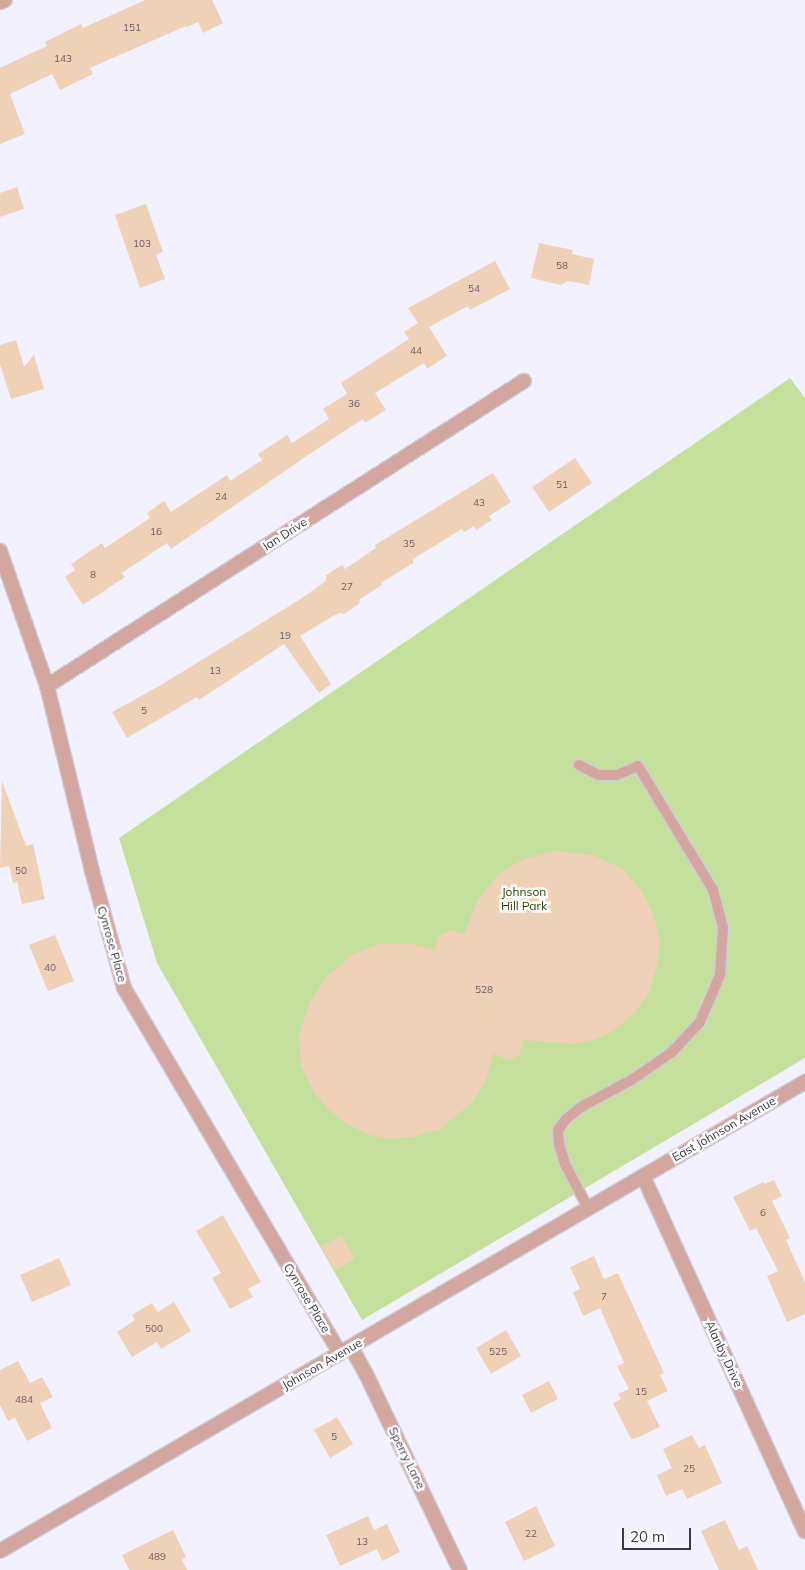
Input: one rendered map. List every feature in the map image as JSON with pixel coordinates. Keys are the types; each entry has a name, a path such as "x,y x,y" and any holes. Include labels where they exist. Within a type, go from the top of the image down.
{"street":[{"path":"0,2 5,0"},
{"name":"Ian Drive","path":"47,686 524,381"},
{"name":"Cynrose Place","path":"0,551 47,686 92,871 124,988 346,1350"},
{"name":"East Johnson Avenue","path":"643,1176 805,1082"},
{"name":"Johnson Avenue","path":"0,1551 643,1176"},
{"name":"Alanby Drive","path":"643,1176 805,1531"},
{"name":"Sperry Lane","path":"346,1350 366,1374 460,1570"}],"lane":[{"path":"579,765 599,774 617,776 638,766 713,890 723,927 720,975 700,1022 672,1052 633,1079 581,1107 566,1119 558,1130 559,1144 566,1164 588,1208"}],"green space":[{"name":"Johnson Hill Park","path":"790,378 805,398 805,1058 362,1320 157,963 119,838"}],"building":[{"path":"145,0 212,0 223,23 203,33 198,22 186,26 90,68 93,74 60,90 52,74 10,94 25,134 0,144 0,68 47,46 45,42 81,24 83,28"},
{"path":"17,187 24,209 0,217 0,193"},
{"path":"146,204 163,252 156,255 165,279 140,288 115,215"},
{"path":"539,243 573,250 572,254 594,259 589,285 568,281 561,285 531,278"},
{"path":"495,261 510,289 470,310 468,306 429,327 447,356 427,369 424,363 375,393 386,410 365,423 363,419 171,549 167,543 122,573 125,577 83,605 65,577 75,570 71,564 102,543 105,548 150,518 147,513 164,501 171,512 227,475 230,481 262,460 258,454 287,435 292,443 329,419 323,409 347,394 341,383 409,339 404,332 418,323 408,308"},
{"path":"16,340 24,367 34,355 44,389 11,399 0,364 0,345"},
{"path":"575,458 592,483 549,512 532,487"},
{"path":"493,473 511,502 489,516 492,520 476,530 474,526 464,532 462,529 413,559 413,563 381,583 382,585 360,599 359,604 344,614 340,613 333,616 300,636 331,684 319,693 284,644 199,700 197,697 127,738 112,712 161,685 299,600 326,581 326,575 342,565 345,569 376,548 375,545"},
{"path":"2,781 26,846 33,844 45,899 22,904 17,882 13,883 9,866 0,868"},
{"path":"555,851 593,855 623,869 643,893 653,914 660,941 657,964 649,993 635,1012 615,1030 596,1039 576,1044 523,1040 520,1054 509,1061 494,1053 486,1080 473,1102 440,1129 414,1137 389,1139 370,1135 348,1125 328,1109 314,1092 301,1066 299,1034 309,1004 324,980 350,956 379,944 410,944 435,950 438,937 451,930 464,935 477,901 500,873 524,859"},
{"path":"55,935 74,981 48,991 29,945"},
{"path":"774,1180 782,1196 772,1201 790,1238 786,1240 805,1282 805,1314 787,1322 767,1276 778,1271 756,1228 750,1231 733,1197 763,1182 764,1184"},
{"path":"223,1215 261,1282 248,1289 253,1297 230,1309 212,1278 221,1273 196,1231"},
{"path":"341,1235 355,1258 335,1270 321,1247"},
{"path":"594,1256 604,1279 618,1273 664,1373 660,1375 668,1391 647,1401 660,1427 637,1438 631,1439 613,1403 621,1399 618,1394 629,1389 617,1366 624,1363 600,1308 583,1316 573,1292 580,1289 570,1267"},
{"path":"59,1258 71,1285 32,1302 20,1275"},
{"path":"174,1302 191,1331 161,1349 157,1342 132,1357 117,1332 135,1320 132,1315 152,1303 158,1312"},
{"path":"506,1330 521,1356 491,1374 476,1348"},
{"path":"18,1361 30,1383 42,1377 53,1397 40,1403 52,1428 27,1441 15,1418 8,1421 0,1405 0,1370"},
{"path":"549,1381 558,1399 531,1413 522,1395"},
{"path":"337,1417 353,1444 330,1458 314,1430"},
{"path":"692,1435 699,1448 705,1445 722,1483 687,1499 682,1489 666,1496 657,1475 672,1468 663,1449"},
{"path":"536,1506 555,1546 524,1561 505,1522"},
{"path":"368,1516 374,1530 387,1524 400,1552 382,1561 377,1549 340,1566 326,1535"},
{"path":"725,1520 739,1550 747,1546 758,1570 719,1570 701,1531"},
{"path":"173,1530 186,1557 182,1560 187,1570 129,1570 122,1555"}]}
